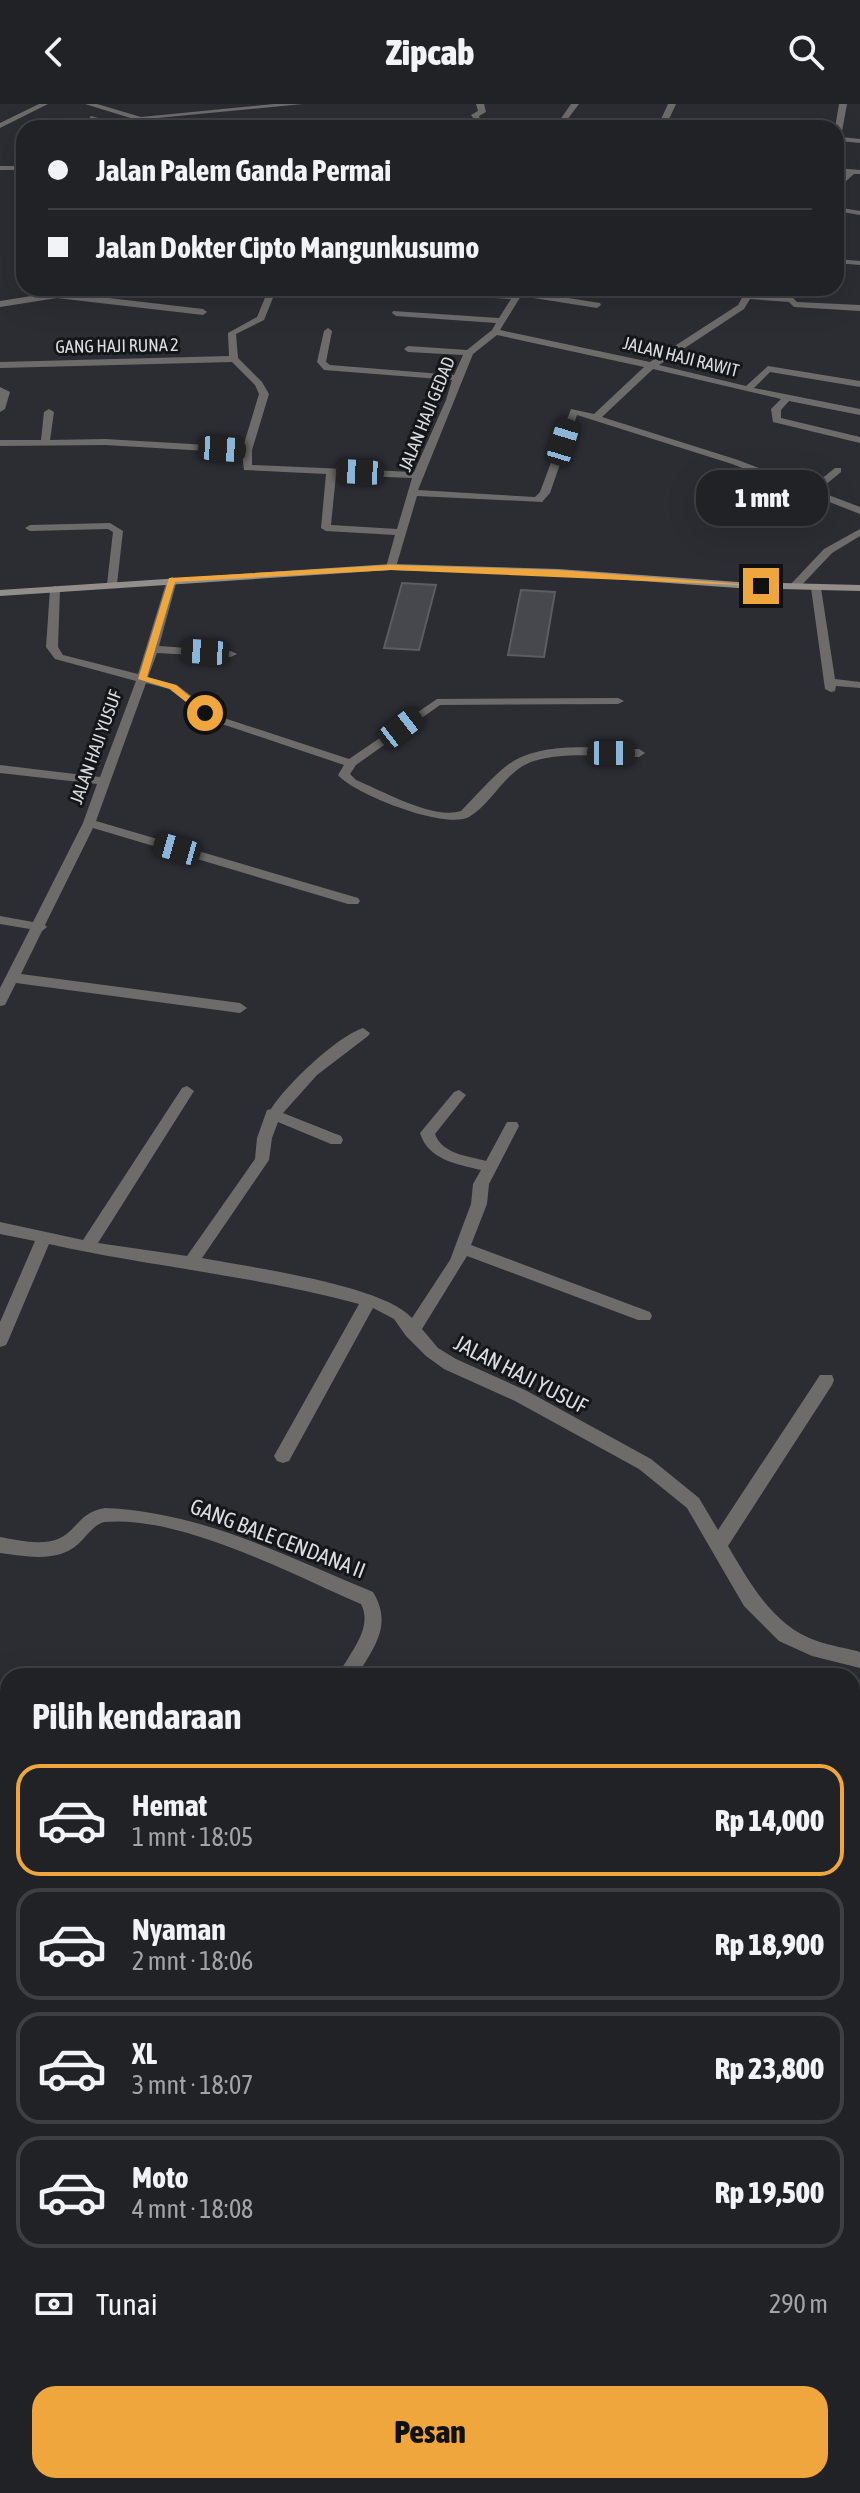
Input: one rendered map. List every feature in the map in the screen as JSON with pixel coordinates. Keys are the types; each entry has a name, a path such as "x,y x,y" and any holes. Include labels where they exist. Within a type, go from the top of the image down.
{"main road":[{"path":"0,593 391,567 558,572 794,587 860,588"}],"street":[{"path":"0,126 44,104"},
{"path":"89,104 151,120"},
{"path":"144,117 299,104"},
{"path":"477,120 475,115 482,112 480,104"},
{"path":"563,120 575,104"},
{"path":"0,304 51,296"},
{"path":"66,296 203,312"},
{"path":"270,296 261,318 233,331 234,359 245,367 264,394 247,450 248,469 418,475"},
{"name":"JALAN HAJI GEDAD","path":"391,567 418,475 451,400 457,378 469,353 495,332 518,296"},
{"path":"539,296 597,305"},
{"path":"596,417 649,367 741,307 747,296 792,300 794,304 860,308"},
{"path":"396,313 502,321"},
{"path":"328,331 322,358 322,366 327,368 457,378"},
{"name":"JALAN HAJI RAWIT","path":"495,332 569,345 649,367 860,412"},
{"path":"408,349 469,353"},
{"name":"GANG HAJI RUNA 2","path":"0,365 234,359"},
{"path":"748,389 768,369 860,384"},
{"path":"0,390 5,392 0,409"},
{"path":"788,397 776,409 776,420 860,440"},
{"path":"413,493 538,500 545,493 574,411 812,491 860,511"},
{"path":"45,443 49,412"},
{"path":"0,443 105,442 247,450"},
{"path":"331,470 326,528 399,532"},
{"path":"812,491 838,470"},
{"path":"30,528 110,526 118,531 112,584"},
{"path":"794,587 828,551 860,532"},
{"path":"172,580 144,679 173,687 214,718 351,763"},
{"path":"816,588 831,686 860,685"},
{"name":"JALAN HAJI YUSUF","path":"0,1002 21,979 40,927 89,823 144,679 55,654 52,647 55,589"},
{"path":"153,649 231,654"},
{"path":"618,701 437,702 351,763 344,775 352,783 431,815 452,818 465,814 510,769 527,759 554,753 639,753"},
{"path":"0,769 106,781"},
{"path":"89,823 353,901"},
{"path":"0,920 40,927"},
{"path":"21,979 240,1008"},
{"path":"191,1262 262,1160 262,1144 272,1114 320,1066 363,1033"},
{"path":"87,1247 187,1091"},
{"path":"459,1095 427,1133 428,1142 435,1150 488,1167"},
{"path":"272,1114 336,1140"},
{"path":"412,1332 463,1248 488,1167 512,1126"},
{"name":"JALAN HAJI YUSUF","path":"0,1228 87,1247 191,1262 316,1286 385,1305 400,1315 412,1332 450,1364 521,1396 645,1464 693,1503 750,1600 786,1635 812,1648 860,1660"},
{"path":"0,1341 44,1238"},
{"path":"463,1248 644,1316"},
{"path":"283,1456 368,1302"},
{"path":"719,1544 826,1380"},
{"name":"GANG BALE CENDANA II","path":"0,1545 54,1548 68,1542 91,1518 107,1515 154,1519 197,1529 367,1598 375,1608 376,1620 351,1668"}],"building":[{"path":"402,583 436,585 419,650 384,648"},
{"path":"521,590 555,592 544,657 508,655"}],"route":[{"path":"205,713 173,687 142,679 172,580 391,567 558,572 761,586"}]}
